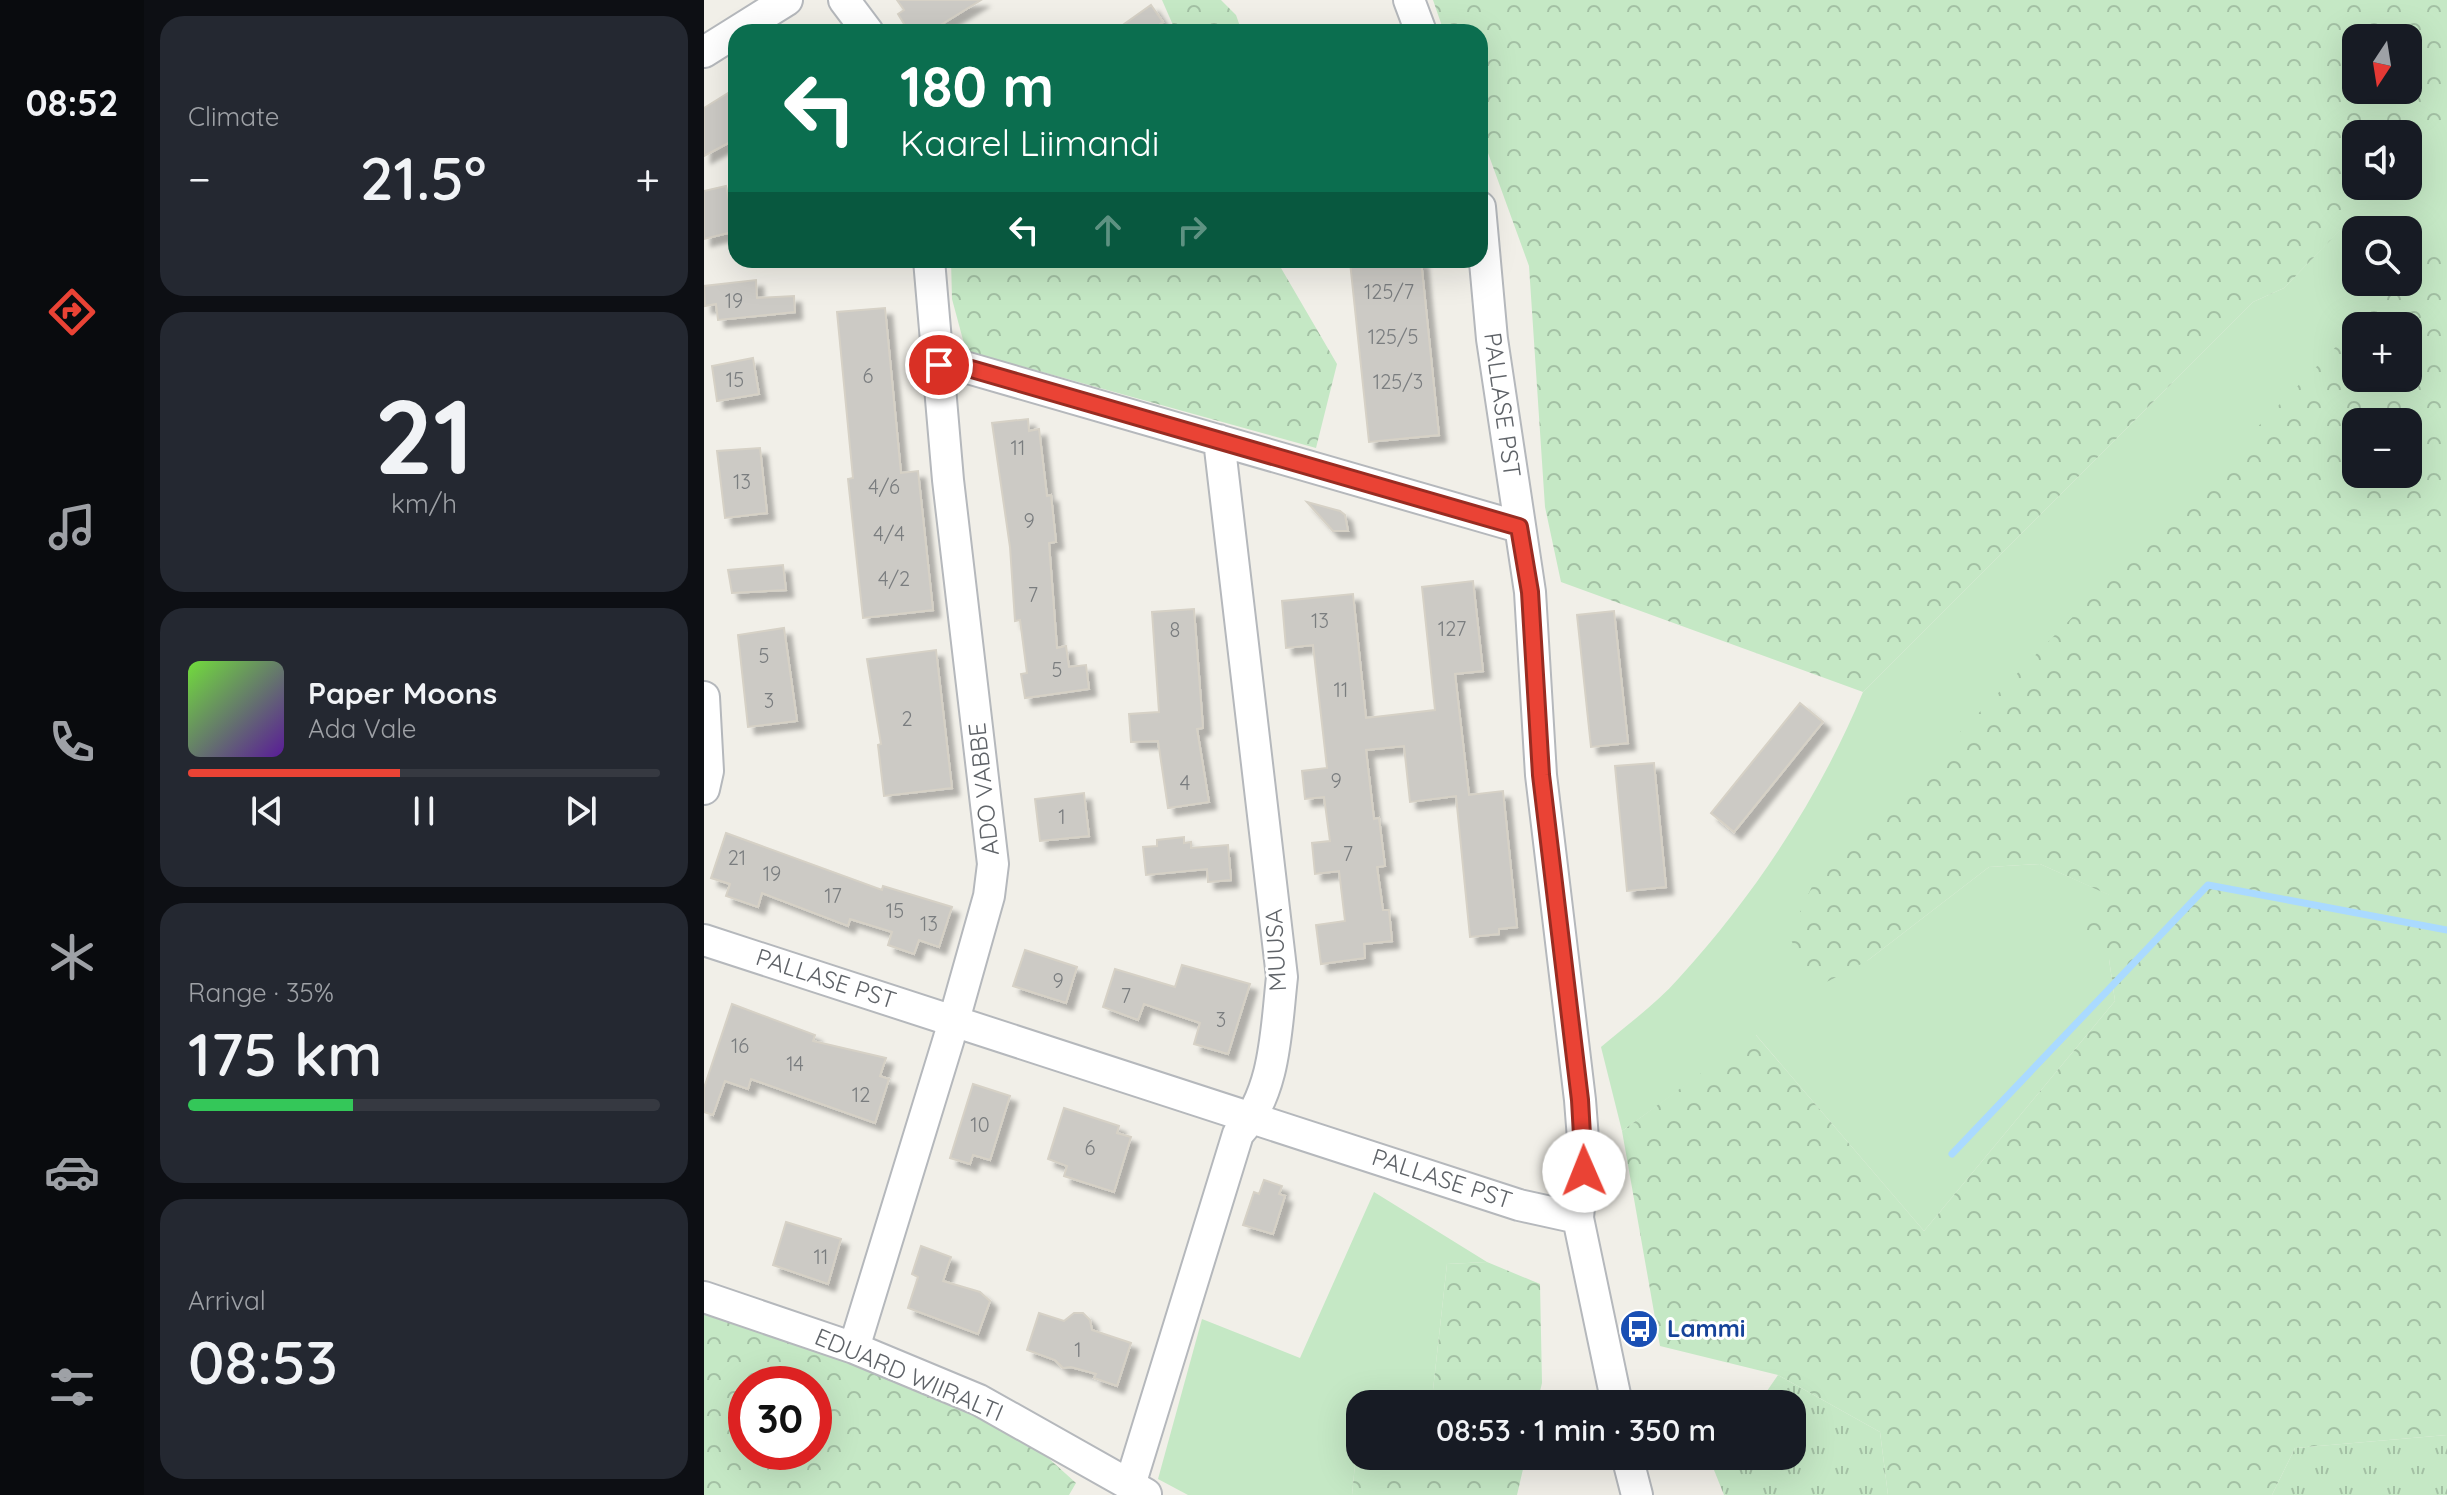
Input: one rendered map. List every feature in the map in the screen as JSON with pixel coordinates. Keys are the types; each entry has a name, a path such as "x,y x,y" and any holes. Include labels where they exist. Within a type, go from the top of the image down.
{"street":[{"path":"749,24 787,0"},
{"path":"844,0 862,24"},
{"path":"1409,0 1418,24"},
{"path":"704,52 728,37"},
{"name":"ADO VABBE","path":"854,1348 989,896 993,864 948,480 930,268"},
{"name":"PALLASE PST","path":"704,940 1254,1116 1519,1205 1578,1218 1584,1152 1580,1100 1541,775 1530,592 1492,339 1486,268"},
{"path":"939,365 961,366 1519,527"},
{"name":"MUUSA","path":"1139,1490 1238,1134 1254,1116 1268,1077 1282,977 1219,440"},
{"path":"704,697 708,771 704,789"},
{"path":"1578,1218 1614,1390"},
{"name":"EDUARD WIIRALTI","path":"704,1297 854,1348 979,1400 1139,1490"}],"green space":[{"path":"1162,0 1221,0 1236,15 1239,24 1172,24"},
{"path":"1433,0 2447,0 2447,120 2422,146 2422,120 2342,120 2342,200 2369,200 2354,216 2342,216 2342,228 2284,288 2253,302 1863,692 1561,582 1545,507 1529,266 1488,153 1488,24 1441,24"},
{"path":"2447,118 2447,236 2422,262 2422,216 2353,216 2369,200 2422,200 2422,144"},
{"path":"2342,228 2342,296 2387,296 2371,312 2342,312 2342,344 1867,961 1989,867 2040,864 2110,895 2109,959 2115,1001 1924,1231 1756,1035 1622,1131 1601,1047 1670,988 1734,913 1806,806 1863,692 2253,302 2284,288"},
{"path":"2447,233 2447,1435 2295,1448 2272,1495 1888,1495 1880,1432 1778,1375 1660,1346 1622,1131 1755,1034 1924,1231 2115,1001 2109,959 2075,935 2109,895 2040,864 1989,867 1867,961 1815,988 1789,936 1814,882 2342,340 2342,392 2422,392 2422,312 2370,312 2385,296 2422,296 2422,259"},
{"path":"951,268 1281,268 1337,364 1316,448 966,351 952,299"},
{"path":"1374,1192 1487,1262 1447,1264 1433,1390 1346,1390 1346,1470 1354,1470 1352,1495 1188,1495 1158,1479 1202,1319 1300,1358"},
{"path":"1487,1262 1540,1284 1540,1390 1433,1390 1447,1264"},
{"path":"704,1310 973,1409 1045,1455 1076,1483 1069,1495 704,1495"},
{"path":"1778,1375 1805,1390 1768,1390"},
{"path":"1806,1391 1880,1432 1888,1495 1724,1495 1714,1470 1806,1470"},
{"path":"2447,1435 2447,1495 2272,1495 2295,1448"},
{"path":"1354,1470 1523,1470 1517,1495 1352,1495"}],"building":[{"path":"897,0 981,0 942,24 904,24 898,14 904,10"},
{"path":"1151,5 1163,22 1160,24 1124,24"},
{"path":"728,93 728,143 704,156 704,108"},
{"path":"726,186 728,233 704,239 704,191"},
{"path":"1351,268 1422,268 1439,435 1369,442"},
{"path":"756,280 757,298 794,296 795,312 718,320 716,304 705,306 704,286"},
{"path":"885,308 901,473 918,471 933,610 863,618 848,479 853,478 837,312"},
{"path":"753,358 759,394 717,401 712,366"},
{"path":"1028,419 1029,431 1039,429 1047,496 1051,495 1056,542 1049,543 1057,648 1066,646 1069,667 1086,665 1089,689 1025,698 1021,674 1027,673 1020,620 1015,621 1010,547 992,423"},
{"path":"760,448 767,513 725,518 717,451"},
{"path":"1307,502 1340,511 1345,515 1348,531 1333,531"},
{"path":"783,565 786,590 732,593 728,570"},
{"path":"1473,581 1483,671 1455,674 1469,795 1503,791 1517,927 1499,929 1499,934 1470,937 1456,796 1410,802 1404,746 1366,750 1374,819 1379,818 1385,866 1377,867 1383,910 1389,910 1392,941 1364,944 1365,958 1321,964 1316,925 1345,921 1339,871 1315,874 1312,843 1330,841 1324,797 1305,799 1302,771 1327,768 1313,645 1286,648 1282,601 1353,594 1366,718 1435,710 1422,587"},
{"path":"1194,609 1203,728 1197,729 1209,802 1168,808 1158,741 1131,742 1129,714 1159,712 1152,612"},
{"path":"1614,611 1628,743 1591,747 1577,615"},
{"path":"784,628 797,721 748,727 738,635"},
{"path":"936,650 952,788 884,796 878,745 881,744 867,659"},
{"path":"1800,703 1823,722 1734,832 1711,813"},
{"path":"1654,763 1666,887 1627,891 1615,766"},
{"path":"1084,793 1089,836 1040,841 1035,799"},
{"path":"726,833 882,890 883,886 952,907 939,947 919,940 914,954 888,945 892,932 850,919 848,926 762,893 758,907 726,896 730,884 711,878"},
{"path":"1184,837 1184,843 1191,842 1191,848 1228,845 1231,880 1208,882 1207,869 1146,875 1143,847 1157,846 1157,840"},
{"path":"1025,950 1077,967 1066,1003 1013,986"},
{"path":"1182,965 1250,984 1228,1054 1194,1044 1200,1023 1144,1004 1138,1020 1103,1007 1115,969 1175,987"},
{"path":"732,1004 815,1035 813,1041 886,1058 880,1076 889,1079 875,1123 751,1079 748,1089 725,1081 713,1115 704,1112 704,1088"},
{"path":"973,1084 1010,1096 990,1160 973,1155 970,1164 950,1158"},
{"path":"1064,1108 1119,1126 1117,1133 1131,1137 1114,1192 1064,1176 1067,1166 1048,1159"},
{"path":"1264,1180 1282,1186 1279,1194 1285,1196 1273,1234 1243,1225 1254,1192 1259,1194"},
{"path":"786,1222 841,1239 828,1284 773,1265"},
{"path":"921,1246 951,1257 943,1281 980,1292 990,1301 978,1334 908,1308 918,1277 912,1274"},
{"path":"1039,1313 1064,1321 1074,1313 1083,1313 1090,1320 1092,1330 1131,1343 1117,1386 1094,1378 1096,1374 1071,1367 1063,1368 1055,1360 1027,1350"}],"waterway":[{"path":"1952,1154 2208,885 2447,930"}],"place":[{"name":"Lammi","path":"1639,1329"}],"route":[{"path":"939,365 961,366 1519,527 1530,592 1541,775 1580,1100 1584,1171"}]}
